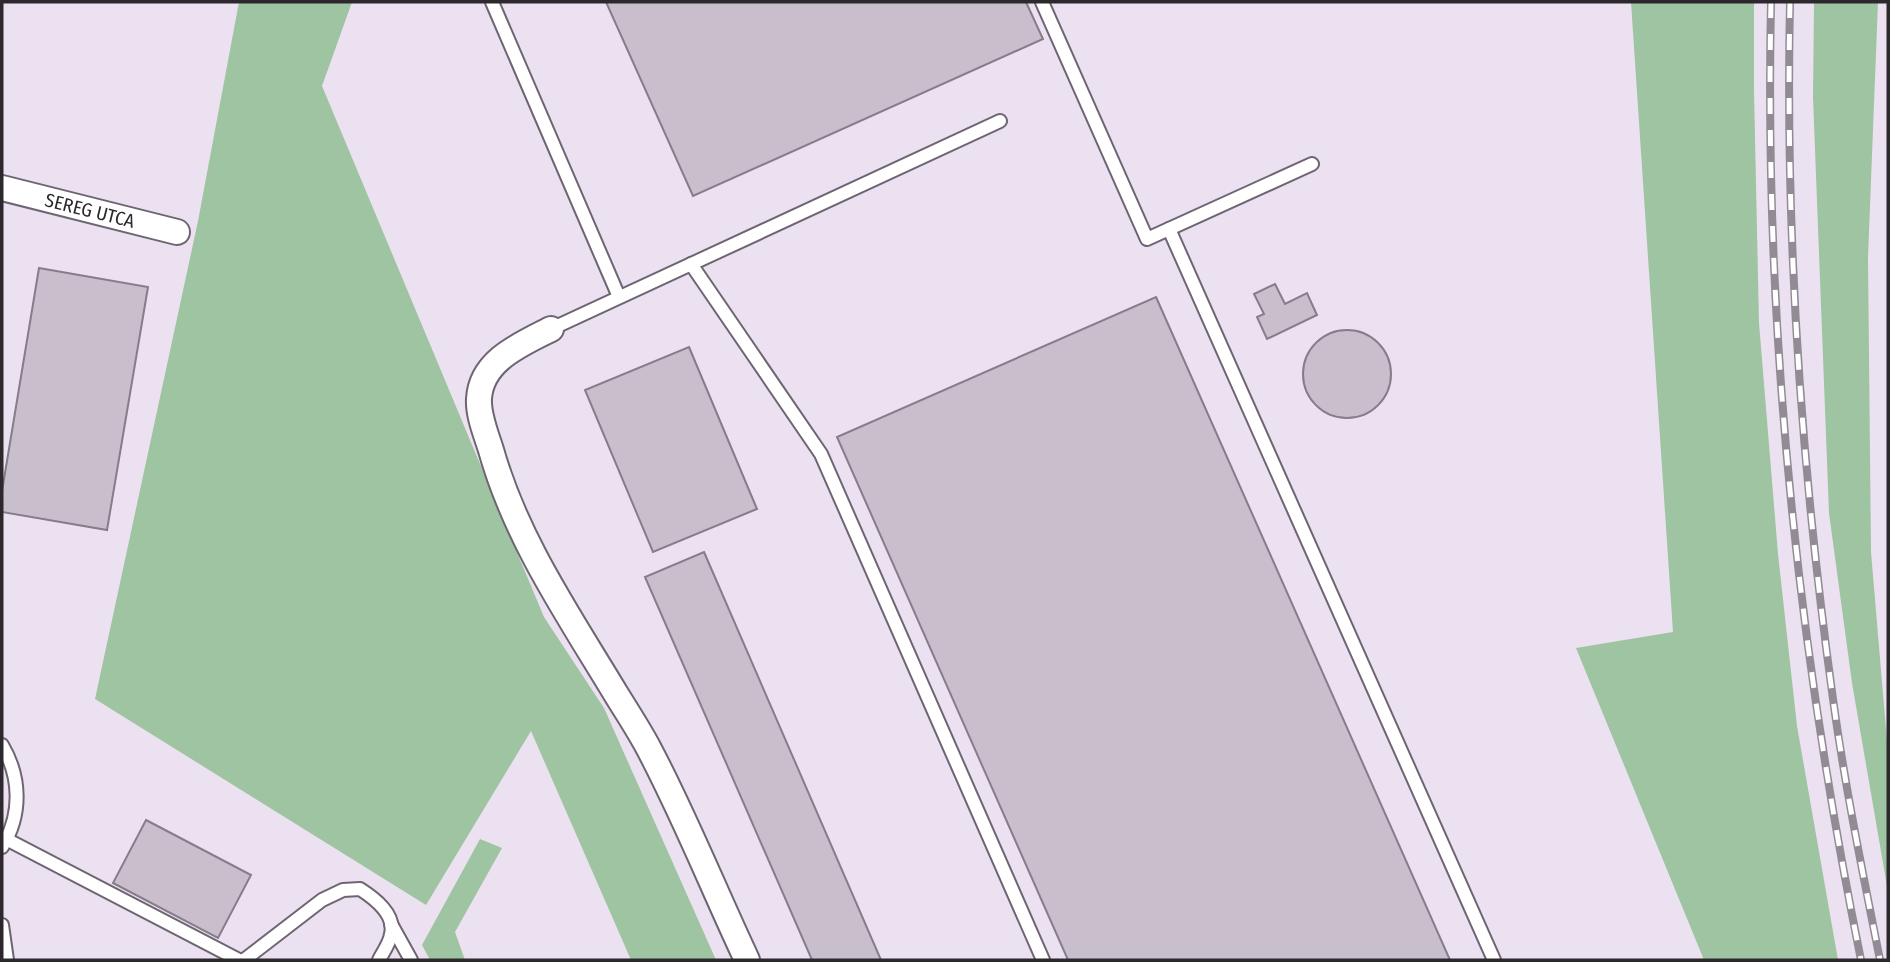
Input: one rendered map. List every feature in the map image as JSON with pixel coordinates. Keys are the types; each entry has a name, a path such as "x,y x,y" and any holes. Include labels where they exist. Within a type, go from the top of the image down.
{"street":[{"name":"SEREG UTCA","path":"2,188 177,232"},
{"path":"551,329 517,346 498,360 484,377 479,399 497,474 522,532 551,587 649,748 747,960"}],"lane":[{"path":"492,2 619,298"},
{"path":"1042,2 1147,239 1312,164"},
{"path":"551,329 1000,121"},
{"path":"1169,229 1494,960"},
{"path":"691,264 821,454 1043,960"},
{"path":"2,746 13,771 17,790 17,808 4,843 242,960 323,900 343,890 360,889 383,908 411,960"},
{"path":"379,960 392,933 391,923"},
{"path":"2,925 7,960"}],"green space":[{"path":"239,2 352,2 322,86 544,617 604,708 716,960 631,960 531,731 426,905 95,699 198,221"},
{"path":"1631,2 1754,2 1759,323 1778,554 1797,726 1838,960 1704,960 1576,648 1673,632"},
{"path":"1814,2 1878,2 1868,257 1871,552 1888,753 1888,892 1852,683 1829,513 1813,97"},
{"path":"480,839 502,848 455,932 465,960 430,960 422,945"}],"building":[{"path":"606,2 1026,2 1043,39 693,196"},
{"path":"39,268 148,287 107,530 2,512 2,491"},
{"path":"1275,284 1285,304 1307,293 1317,315 1267,339 1257,317 1264,314 1254,294"},
{"path":"1156,297 1450,960 1068,960 837,437"},
{"path":"1347,330 1364,333 1378,343 1388,357 1391,374 1388,391 1378,405 1364,415 1347,418 1330,415 1316,405 1306,391 1303,374 1306,357 1316,343 1330,333"},
{"path":"689,347 757,509 653,552 585,390"},
{"path":"704,552 881,960 812,960 645,577"},
{"path":"146,820 251,875 218,938 113,883"}],"railway":[{"path":"1771,2 1773,243 1789,483 1819,723 1861,960"},
{"path":"1790,2 1793,264 1812,525 1838,732 1880,960"}]}
